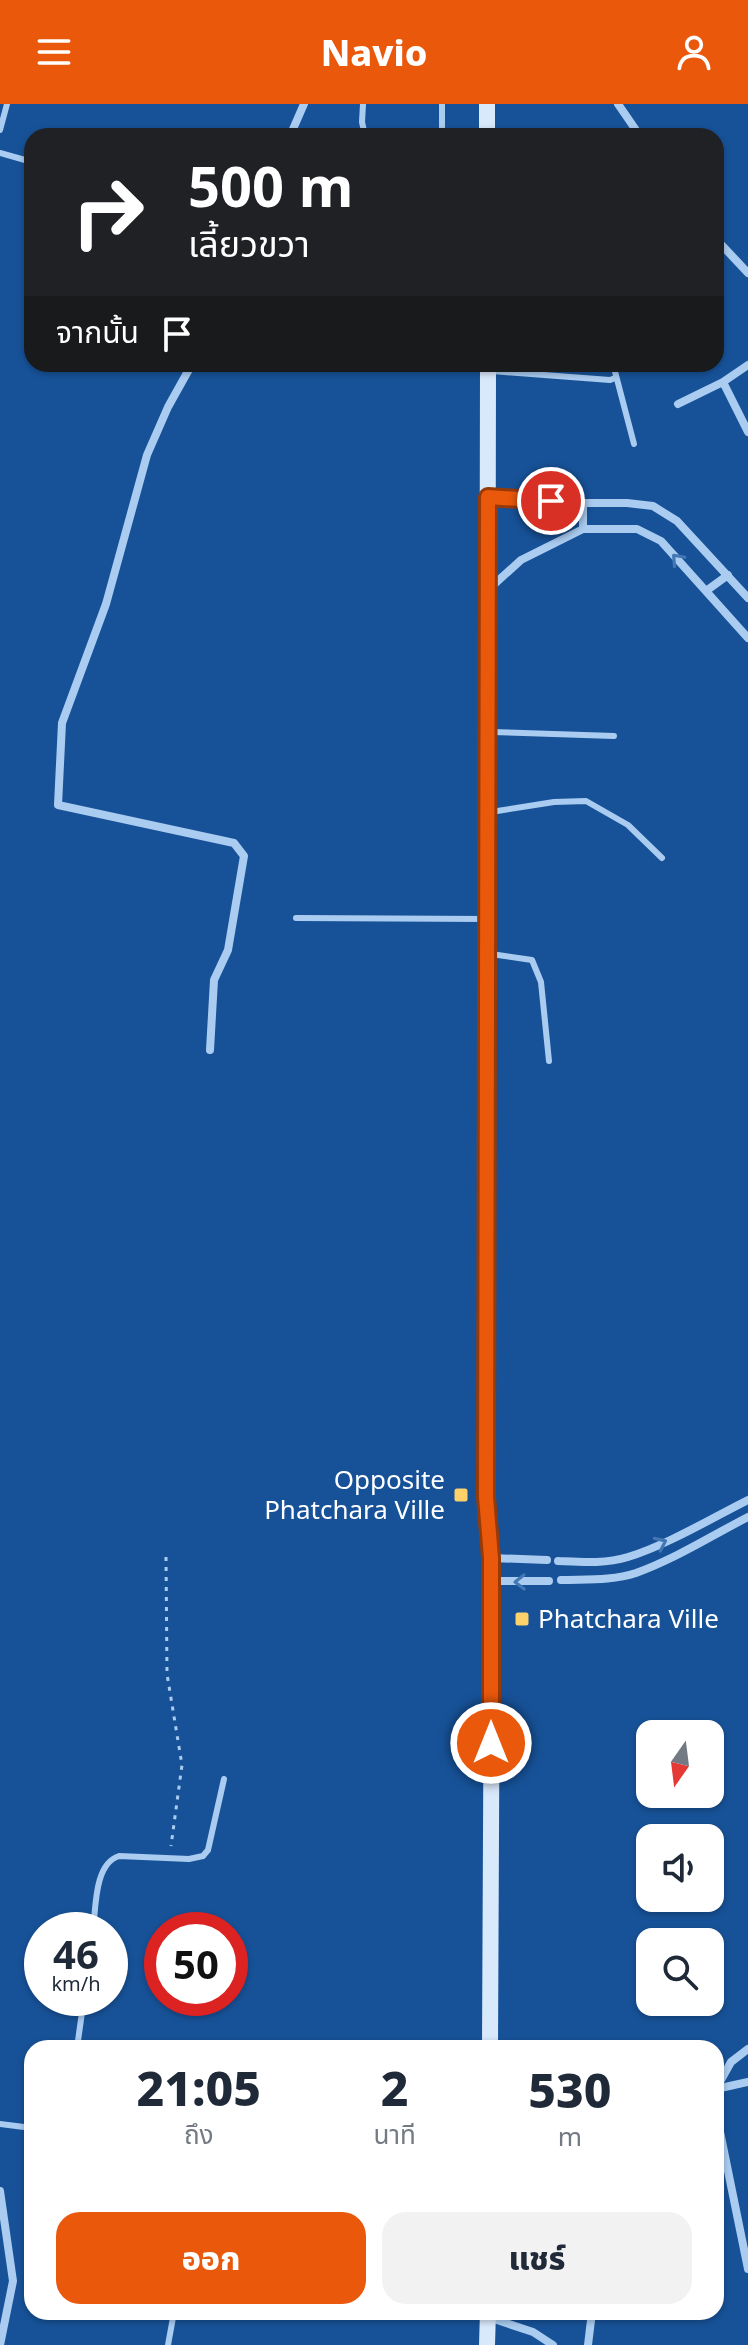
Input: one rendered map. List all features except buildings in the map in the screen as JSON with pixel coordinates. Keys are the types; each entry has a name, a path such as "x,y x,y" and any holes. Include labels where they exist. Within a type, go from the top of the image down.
{"main road":[{"path":"487,104 487,128"},
{"path":"488,372 486,1497 491,1558 490,2040"},
{"path":"487,2345 488,2320"}],"street":[{"path":"294,128 304,104"},
{"path":"618,104 634,128"},
{"path":"724,248 748,273"},
{"path":"678,404 723,382 748,365"},
{"path":"188,372 147,455 106,604 62,723 58,805 234,843 244,856 228,950 214,980 210,1050"},
{"path":"723,382 748,432"},
{"path":"488,497 653,506 677,521 748,598"},
{"path":"583,503 583,529"},
{"path":"487,591 521,560 583,529 637,529 661,541 748,638"},
{"path":"706,591 728,575"},
{"path":"558,1561 594,1563 627,1558 748,1500"},
{"path":"561,1580 606,1579 634,1573 748,1517"},
{"path":"491,1558 547,1560"},
{"path":"627,1558 634,1573"},
{"path":"491,1581 549,1581"},
{"path":"724,2075 731,2062 748,2049"},
{"path":"724,2087 748,2082"},
{"path":"724,2146 745,2236 748,2269"},
{"path":"0,2191 13,2281 0,2345"},
{"path":"501,2320 533,2332 553,2345"},
{"path":"588,2345 591,2320"}],"lane":[{"path":"0,130 7,104"},
{"path":"363,104 363,128"},
{"path":"442,104 442,128"},
{"path":"0,153 24,160"},
{"path":"525,372 615,378"},
{"path":"614,372 634,444"},
{"path":"487,732 614,736"},
{"path":"487,812 554,802 586,801 628,825 662,858"},
{"path":"296,918 487,919"},
{"path":"487,954 532,960 541,982 549,1061"},
{"path":"95,1912 98,1889 107,1862 119,1856 203,1856 208,1850 224,1779"},
{"path":"78,2040 81,2016"},
{"path":"0,2124 24,2127"},
{"path":"168,2345 173,2320"}],"path":[{"path":"166,1557 167,1674 182,1765 169,1858"}],"place":[{"name":"Opposite Phatchara Ville","path":"461,1495"},
{"name":"Phatchara Ville","path":"522,1619"}],"route":[{"path":"491,1743 491,1558 486,1497 488,497 551,501"}]}
